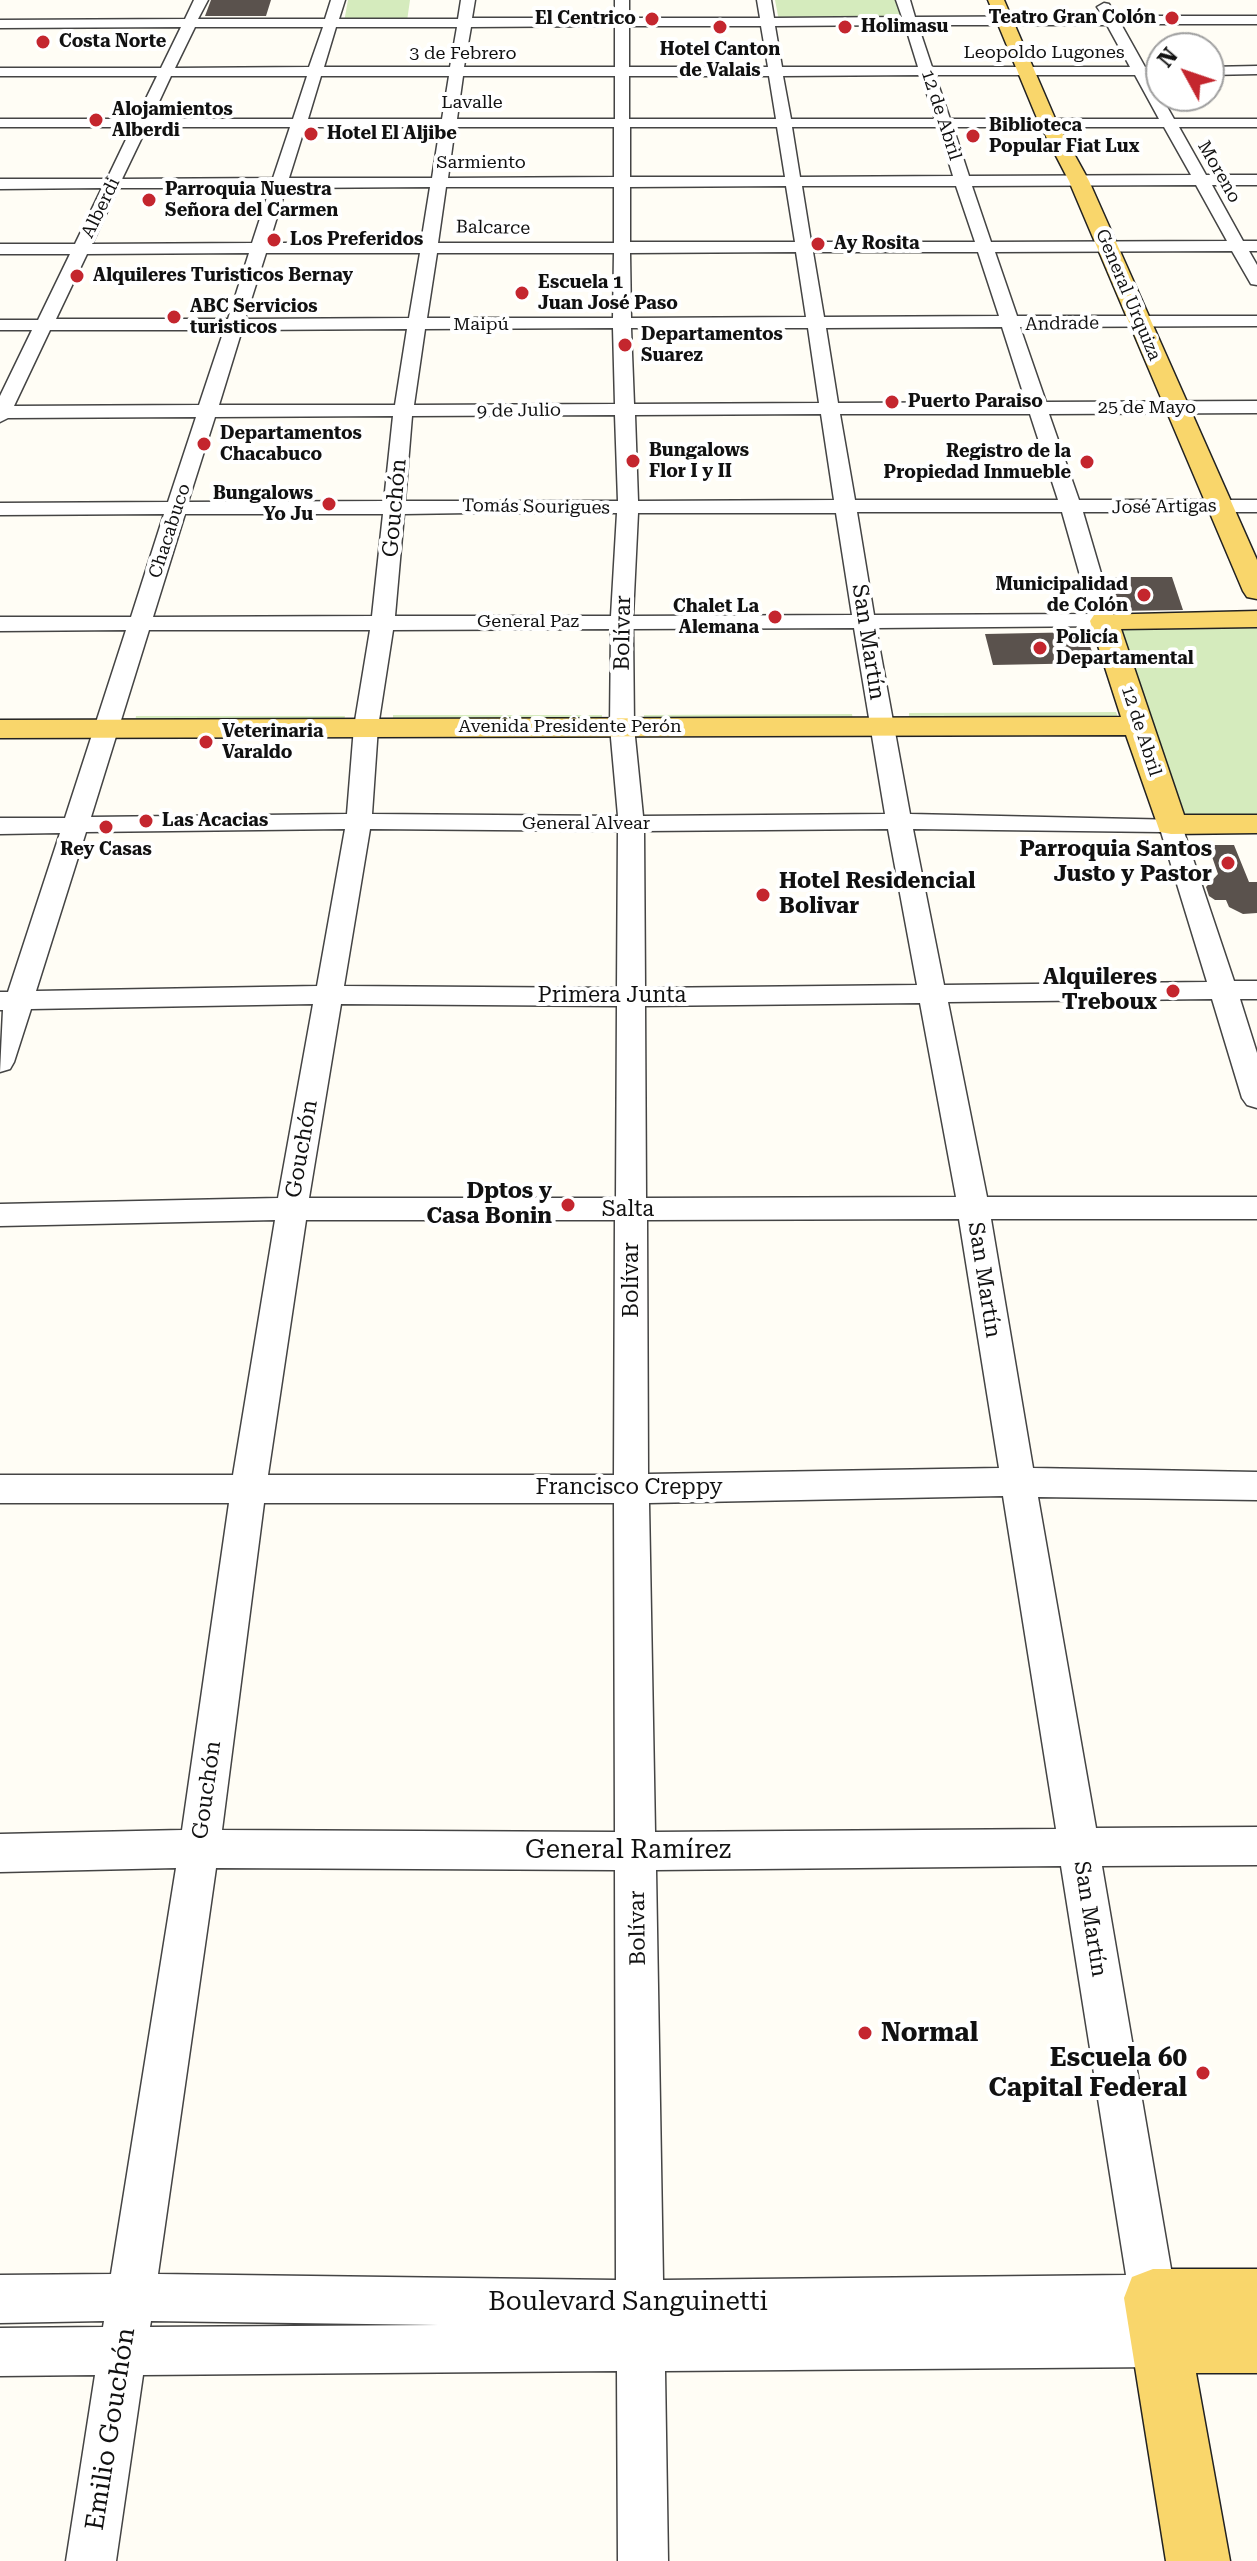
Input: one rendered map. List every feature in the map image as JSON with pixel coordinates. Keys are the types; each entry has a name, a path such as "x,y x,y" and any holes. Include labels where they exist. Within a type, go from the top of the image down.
{"main road":[{"name":"General Urquiza","path":"996,0 1048,123 1079,181 1257,591"},
{"path":"1104,621 1257,619"},
{"name":"12 de Abril","path":"1104,621 1171,825"},
{"name":"Avenida Presidente Perón","path":"0,710 110,719 1136,715"},
{"name":"Avenida Presidente Perón","path":"0,729 110,719"},
{"path":"1171,825 1257,824"},
{"name":"Boulevard Sanguinetti","path":"1157,2320 1257,2298"},
{"name":"Boulevard Sanguinetti","path":"1157,2320 1257,2343"},
{"name":"San Martín","path":"1157,2320 1198,2561"}],"street":[{"name":"Alberdi","path":"1,413 201,0"},
{"name":"Chacabuco","path":"0,1062 9,1001 76,826 338,0"},
{"name":"Gouchón","path":"130,2297 199,1849 249,1486 292,1209 359,821 367,718 383,621 403,412 468,0"},
{"name":"Bolívar","path":"622,0 622,325 628,508 622,622 622,717 631,824 631,1489 643,2561"},
{"name":"12 de Abril","path":"903,0 1071,508 1104,621"},
{"name":"Moreno","path":"1101,0 1257,280"},
{"path":"1241,0 1257,21"},
{"path":"0,24 622,23 766,11 910,22 1257,21"},
{"name":"San Martín","path":"766,11 880,716 973,1207 1016,1482 1157,2320"},
{"path":"1225,71 1257,70"},
{"name":"3 de Febrero","path":"5,72 926,71"},
{"name":"Leopoldo Lugones","path":"926,71 1145,71"},
{"name":"Lavalle","path":"0,123 1257,123"},
{"name":"Sarmiento","path":"0,184 1257,180"},
{"name":"Balcarce","path":"0,249 1257,246"},
{"name":"Andrade","path":"1010,324 1257,321"},
{"name":"Maipú","path":"0,325 1010,324"},
{"name":"25 de Mayo","path":"1037,407 1257,407"},
{"name":"9 de Julio","path":"1,413 1037,407"},
{"name":"Tomás Sourigues","path":"0,509 396,505 1071,508"},
{"name":"José Artigas","path":"1071,508 1257,506"},
{"name":"General Paz","path":"0,624 1104,621"},
{"name":"General Alvear","path":"0,826 359,821 631,824 899,821 1171,825"},
{"name":"12 de Abril","path":"1171,825 1257,1098"},
{"name":"Primera Junta","path":"9,1001 328,995 631,997 1257,990"},
{"name":"Salta","path":"0,1215 292,1209 1257,1208"},
{"name":"Francisco Creppy","path":"0,1489 249,1486 631,1489 1016,1482 1257,1486"},
{"name":"General Ramírez","path":"0,1853 199,1849 637,1851 1257,1846"},
{"name":"Boulevard Sanguinetti","path":"0,2299 130,2297 642,2326"},
{"name":"Emilio Gouchón","path":"91,2561 130,2297"},
{"name":"Boulevard Sanguinetti","path":"0,2352 122,2351 642,2326 1157,2320"}],"green space":[{"path":"348,0 410,0 407,21 344,22"},
{"path":"775,0 897,0 903,21 779,21"},
{"path":"1114,625 1257,627 1257,820 1182,819"},
{"path":"1116,712 1118,717 909,718 909,713"},
{"path":"852,714 853,720 644,720 644,715"},
{"path":"393,715 602,715 602,720 393,721"},
{"path":"136,716 345,716 344,721 135,722"}],"building":[{"path":"211,0 271,0 266,16 205,16"},
{"name":"Municipalidad de Colón","path":"1105,577 1172,577 1183,610 1115,611"},
{"name":"Policía Departamental","path":"1085,632 1096,663 993,665 985,634"},
{"name":"Parroquia Santos Justo y Pastor","path":"1208,845 1234,845 1249,882 1257,882 1257,913 1243,914 1229,907 1226,900 1215,900 1209,896 1206,887 1218,874"}],"place":[{"name":"Teatro Gran Colón","path":"1172,18"},
{"name":"El Centrico","path":"652,19"},
{"name":"Hotel Canton de Valais","path":"720,27"},
{"name":"Holimasu","path":"845,27"},
{"name":"Costa Norte","path":"43,42"},
{"name":"Alojamientos Alberdi","path":"96,120"},
{"name":"Hotel El Aljibe","path":"311,134"},
{"name":"Biblioteca Popular Fiat Lux","path":"973,136"},
{"name":"Parroquia Nuestra Señora del Carmen","path":"149,200"},
{"name":"Los Preferidos","path":"274,240"},
{"name":"Ay Rosita","path":"818,244"},
{"name":"Alquileres Turisticos Bernay","path":"77,276"},
{"name":"Escuela 1 Juan José Paso","path":"522,293"},
{"name":"ABC Servicios turisticos","path":"174,317"},
{"name":"Departamentos Suarez","path":"625,345"},
{"name":"Puerto Paraiso","path":"892,402"},
{"name":"Departamentos Chacabuco","path":"204,444"},
{"name":"Bungalows Flor I y II","path":"633,461"},
{"name":"Registro de la Propiedad Inmueble","path":"1087,462"},
{"name":"Bungalows Yo Ju","path":"329,504"},
{"name":"Municipalidad de Colón","path":"1144,595"},
{"name":"Chalet La Alemana","path":"775,617"},
{"name":"Policía Departamental","path":"1040,648"},
{"name":"Veterinaria Varaldo","path":"206,742"},
{"name":"Las Acacias","path":"146,821"},
{"name":"Rey Casas","path":"106,827"},
{"name":"Parroquia Santos Justo y Pastor","path":"1228,863"},
{"name":"Hotel Residencial Bolivar","path":"763,895"},
{"name":"Alquileres Treboux","path":"1173,991"},
{"name":"Dptos y Casa Bonin","path":"568,1205"},
{"name":"Normal","path":"865,2033"},
{"name":"Escuela 60 Capital Federal","path":"1203,2073"}]}
